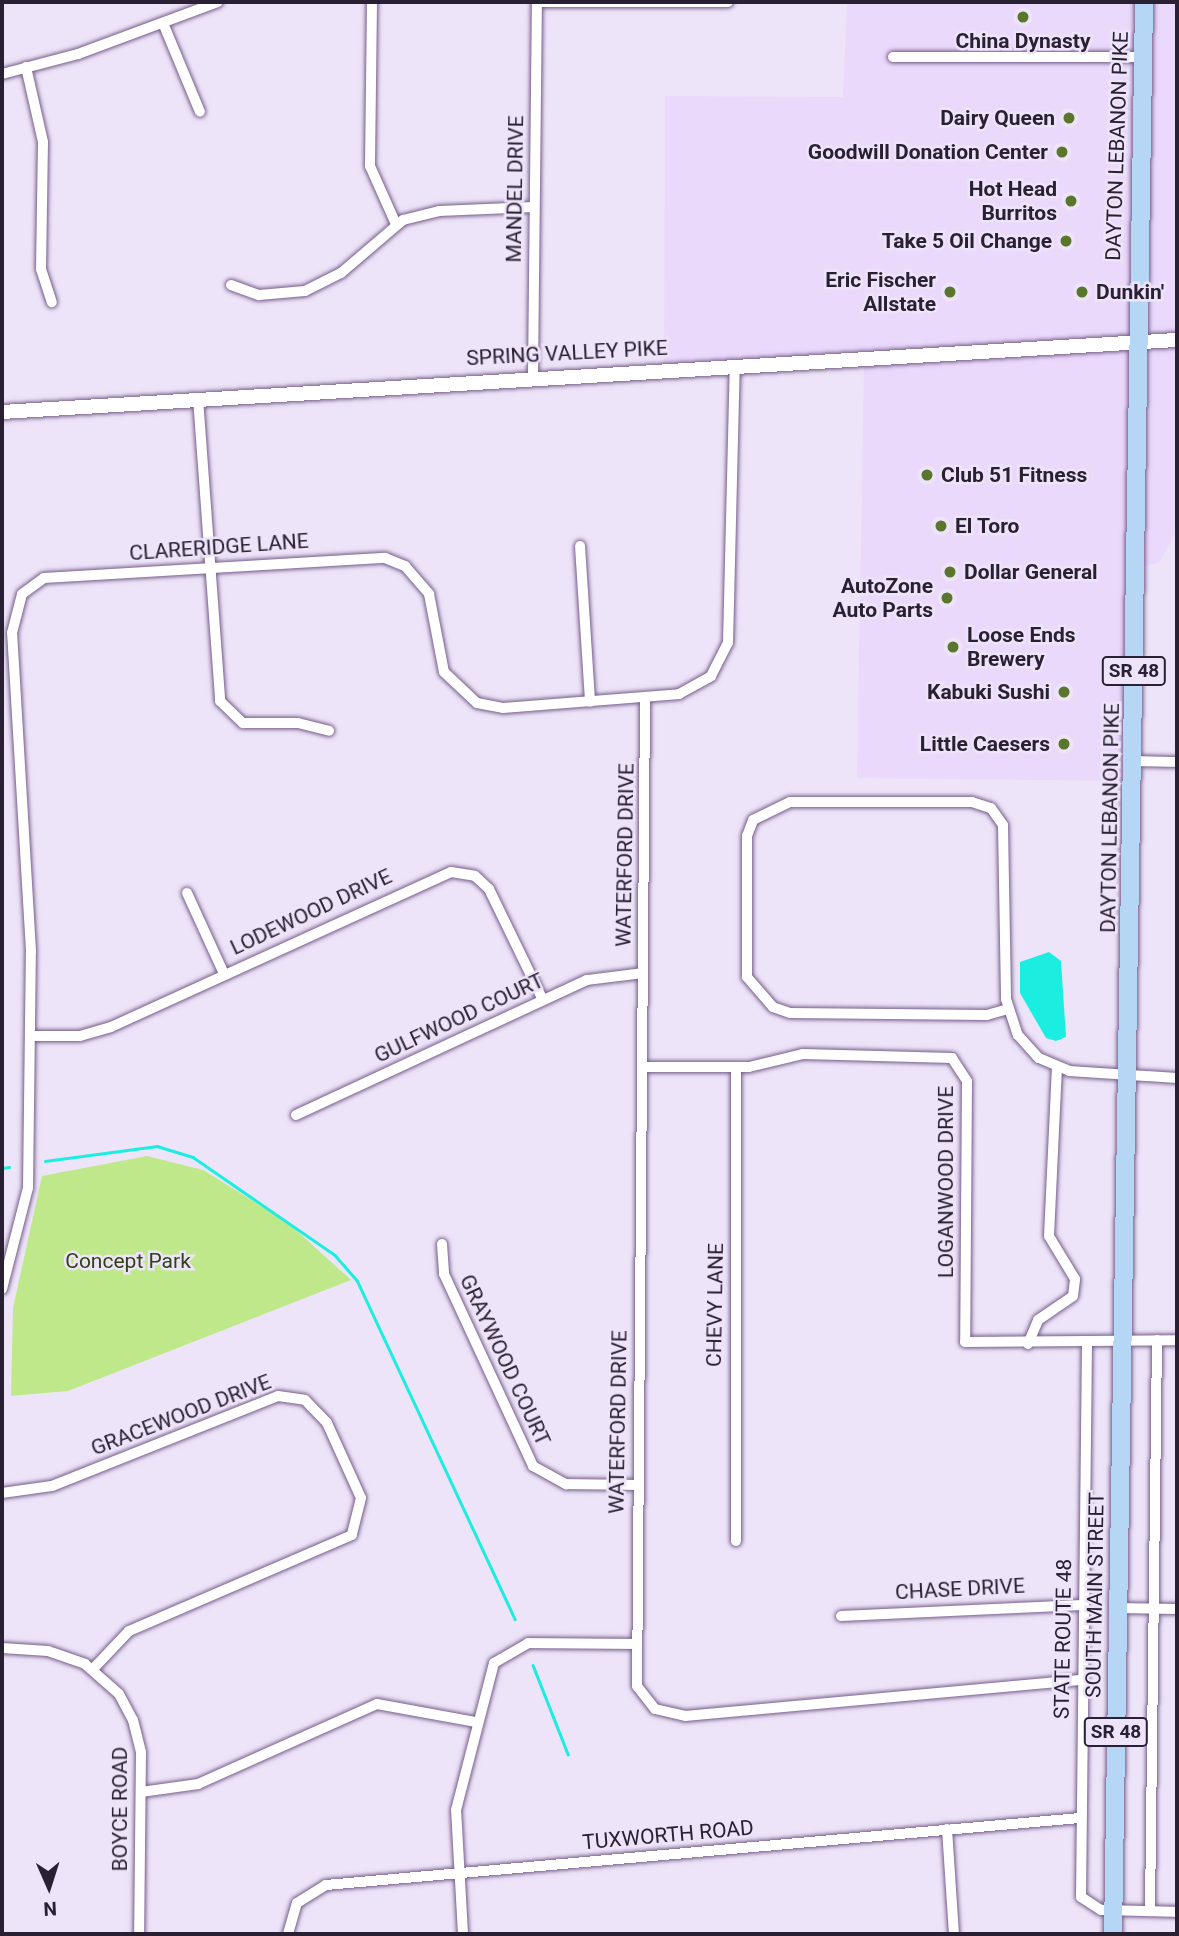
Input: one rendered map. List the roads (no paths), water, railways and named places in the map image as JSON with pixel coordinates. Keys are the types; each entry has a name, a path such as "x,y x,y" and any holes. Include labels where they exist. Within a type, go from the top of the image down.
{"main road":[{"name":"DAYTON LEBANON PIKE","path":"1121,1340 1136,761 1136,342 1144,2"},
{"name":"SOUTH MAIN STREET","path":"1113,1934 1121,1340"}],"street":[{"path":"2,74 163,23 218,2"},
{"path":"372,2 370,166 396,224"},
{"path":"537,2 729,2"},
{"name":"MANDEL DRIVE","path":"533,376 537,2"},
{"path":"163,23 200,112"},
{"path":"894,57 1142,57"},
{"path":"26,67 43,142 41,269 52,302"},
{"path":"231,285 259,295 315,288 396,224 439,211 534,207"},
{"name":"SPRING VALLEY PIKE","path":"2,412 533,376 1177,340"},
{"name":"CLARERIDGE LANE","path":"2,1289 28,1188 31,1036 12,633 16,607 27,587 44,578 357,556 396,562 429,594 444,672 467,698 503,708 645,698 699,685 718,668 728,643 735,366"},
{"path":"198,398 218,690 227,713 256,725 298,723 329,731"},
{"path":"580,545 590,702"},
{"name":"WATERFORD DRIVE","path":"645,698 635,1644 641,1695 674,1716 1082,1681"},
{"path":"1136,761 1177,762"},
{"path":"1008,1009 961,1015 790,1013 773,1007 747,977 747,836 753,820 790,802 972,802 991,808 1002,820 1005,842 1008,1009 1026,1046 1057,1067 1177,1078"},
{"name":"LODEWOOD DRIVE","path":"31,1036 96,1032 426,879 463,872 489,889 543,1000"},
{"path":"187,893 224,974"},
{"name":"GULFWOOD COURT","path":"296,1115 543,1000 603,975 643,973"},
{"name":"LOGANWOOD DRIVE","path":"642,1067 736,1068 803,1054 957,1060 967,1081 965,1342 1087,1343 1177,1340"},
{"path":"1028,1343 1038,1320 1073,1296 1075,1279 1049,1236 1057,1067"},
{"name":"CHEVY LANE","path":"736,1068 736,1541"},
{"name":"GRAYWOOD COURT","path":"442,1244 444,1274 533,1466 556,1483 637,1485"},
{"path":"1150,1911 1157,1340"},
{"name":"STATE ROUTE 48","path":"1087,1343 1082,1605 1081,1897 1093,1909 1177,1912"},
{"name":"GRACEWOOD DRIVE","path":"2,1493 52,1486 278,1396 305,1400 327,1423 361,1498 352,1535 130,1632 93,1670"},
{"name":"CHASE DRIVE","path":"841,1616 1082,1605"},
{"path":"1117,1608 1177,1609"},
{"path":"463,1934 456,1810 492,1666 517,1646 635,1644"},
{"name":"BOYCE ROAD","path":"2,1648 48,1651 93,1670 133,1720 141,1791 139,1934"},
{"path":"141,1791 198,1784 377,1704 476,1722"},
{"name":"TUXWORTH ROAD","path":"288,1934 293,1909 317,1888 1080,1818"},
{"path":"947,1829 954,1934"}],"waterway":[{"path":"45,1161 157,1146 193,1157 335,1255 357,1280 515,1619"},
{"path":"2,1168 9,1167"},
{"path":"533,1665 568,1754"}],"place":[{"name":"China Dynasty","path":"1023,17"},
{"name":"Dairy Queen","path":"1069,118"},
{"name":"Goodwill Donation Center","path":"1062,152"},
{"name":"Hot Head Burritos","path":"1071,201"},
{"name":"Take 5 Oil Change","path":"1066,241"},
{"name":"Eric Fischer Allstate","path":"950,292"},
{"name":"Dunkin'","path":"1082,292"},
{"name":"Club 51 Fitness","path":"927,475"},
{"name":"El Toro","path":"941,526"},
{"name":"Dollar General","path":"950,572"},
{"name":"AutoZone Auto Parts","path":"947,598"},
{"name":"Loose Ends Brewery","path":"953,647"},
{"name":"Kabuki Sushi","path":"1064,692"},
{"name":"Little Caesers","path":"1064,744"}],"park label":[{"name":"Concept Park","path":"128,1261"}]}
